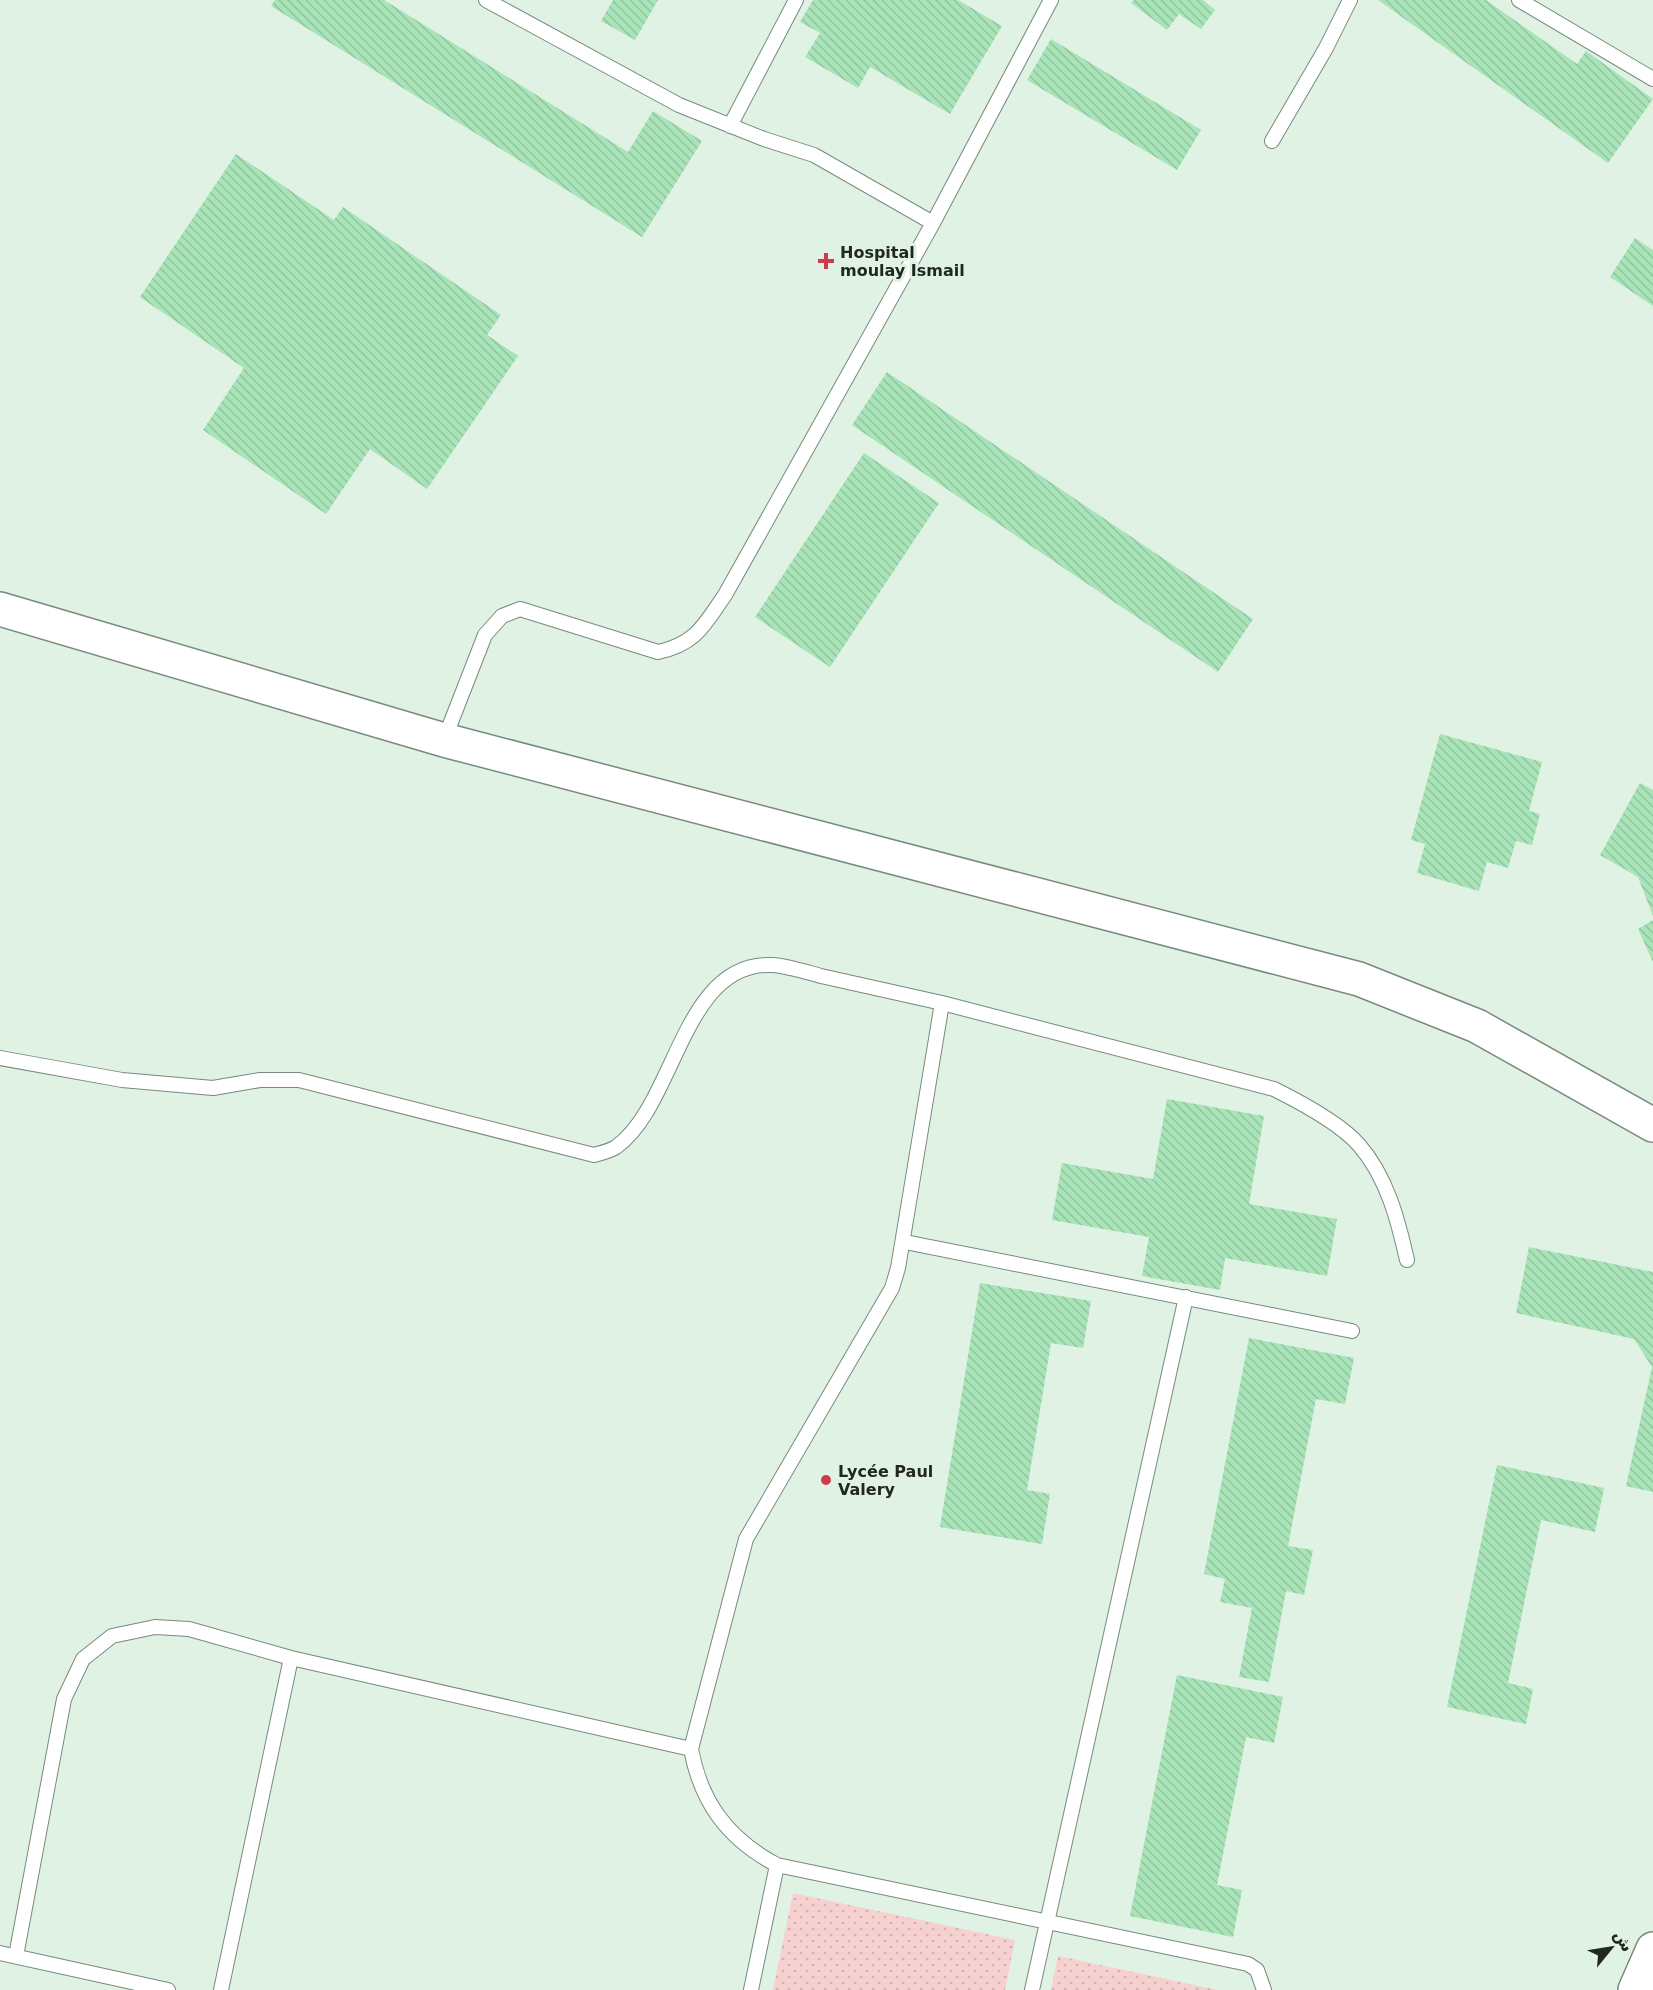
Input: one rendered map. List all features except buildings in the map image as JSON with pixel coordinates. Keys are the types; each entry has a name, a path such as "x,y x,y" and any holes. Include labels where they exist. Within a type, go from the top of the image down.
{"main road":[{"path":"0,609 444,740 1359,979 1477,1026 1653,1125"},
{"path":"1635,1990 1653,1949"}],"lane":[{"path":"486,0 679,105 730,126 814,155 933,223"},
{"path":"730,126 796,0"},
{"path":"444,740 485,635 502,616 520,609 658,652 679,648 698,634 725,595 933,223 1052,0"},
{"path":"1272,141 1326,48 1350,0"},
{"path":"1519,0 1653,79"},
{"path":"0,1058 122,1080 213,1088 260,1080 299,1080 594,1155 615,1149 629,1136 647,1111 692,1022 716,988 738,970 772,965 942,1003 1274,1089 1308,1106 1359,1145 1387,1189 1407,1260"},
{"path":"942,1003 905,1242 892,1288 746,1539 691,1749 696,1774 718,1819 748,1848 777,1865 1248,1964 1257,1970 1264,1990"},
{"path":"905,1242 1352,1331"},
{"path":"1032,1990 1186,1297"},
{"path":"16,1956 64,1699 83,1659 112,1636 155,1628 189,1629 291,1658 691,1749"},
{"path":"221,1990 291,1658"},
{"path":"751,1990 777,1865"},
{"path":"0,1953 168,1990"}],"shaded area":[{"path":"793,1893 1015,1940 1005,1990 773,1990"},
{"path":"1058,1956 1218,1990 1051,1990"}],"place":[{"name":"Hospital moulay Ismail","path":"826,261"},
{"name":"Lycée Paul Valery","path":"826,1480"}]}
